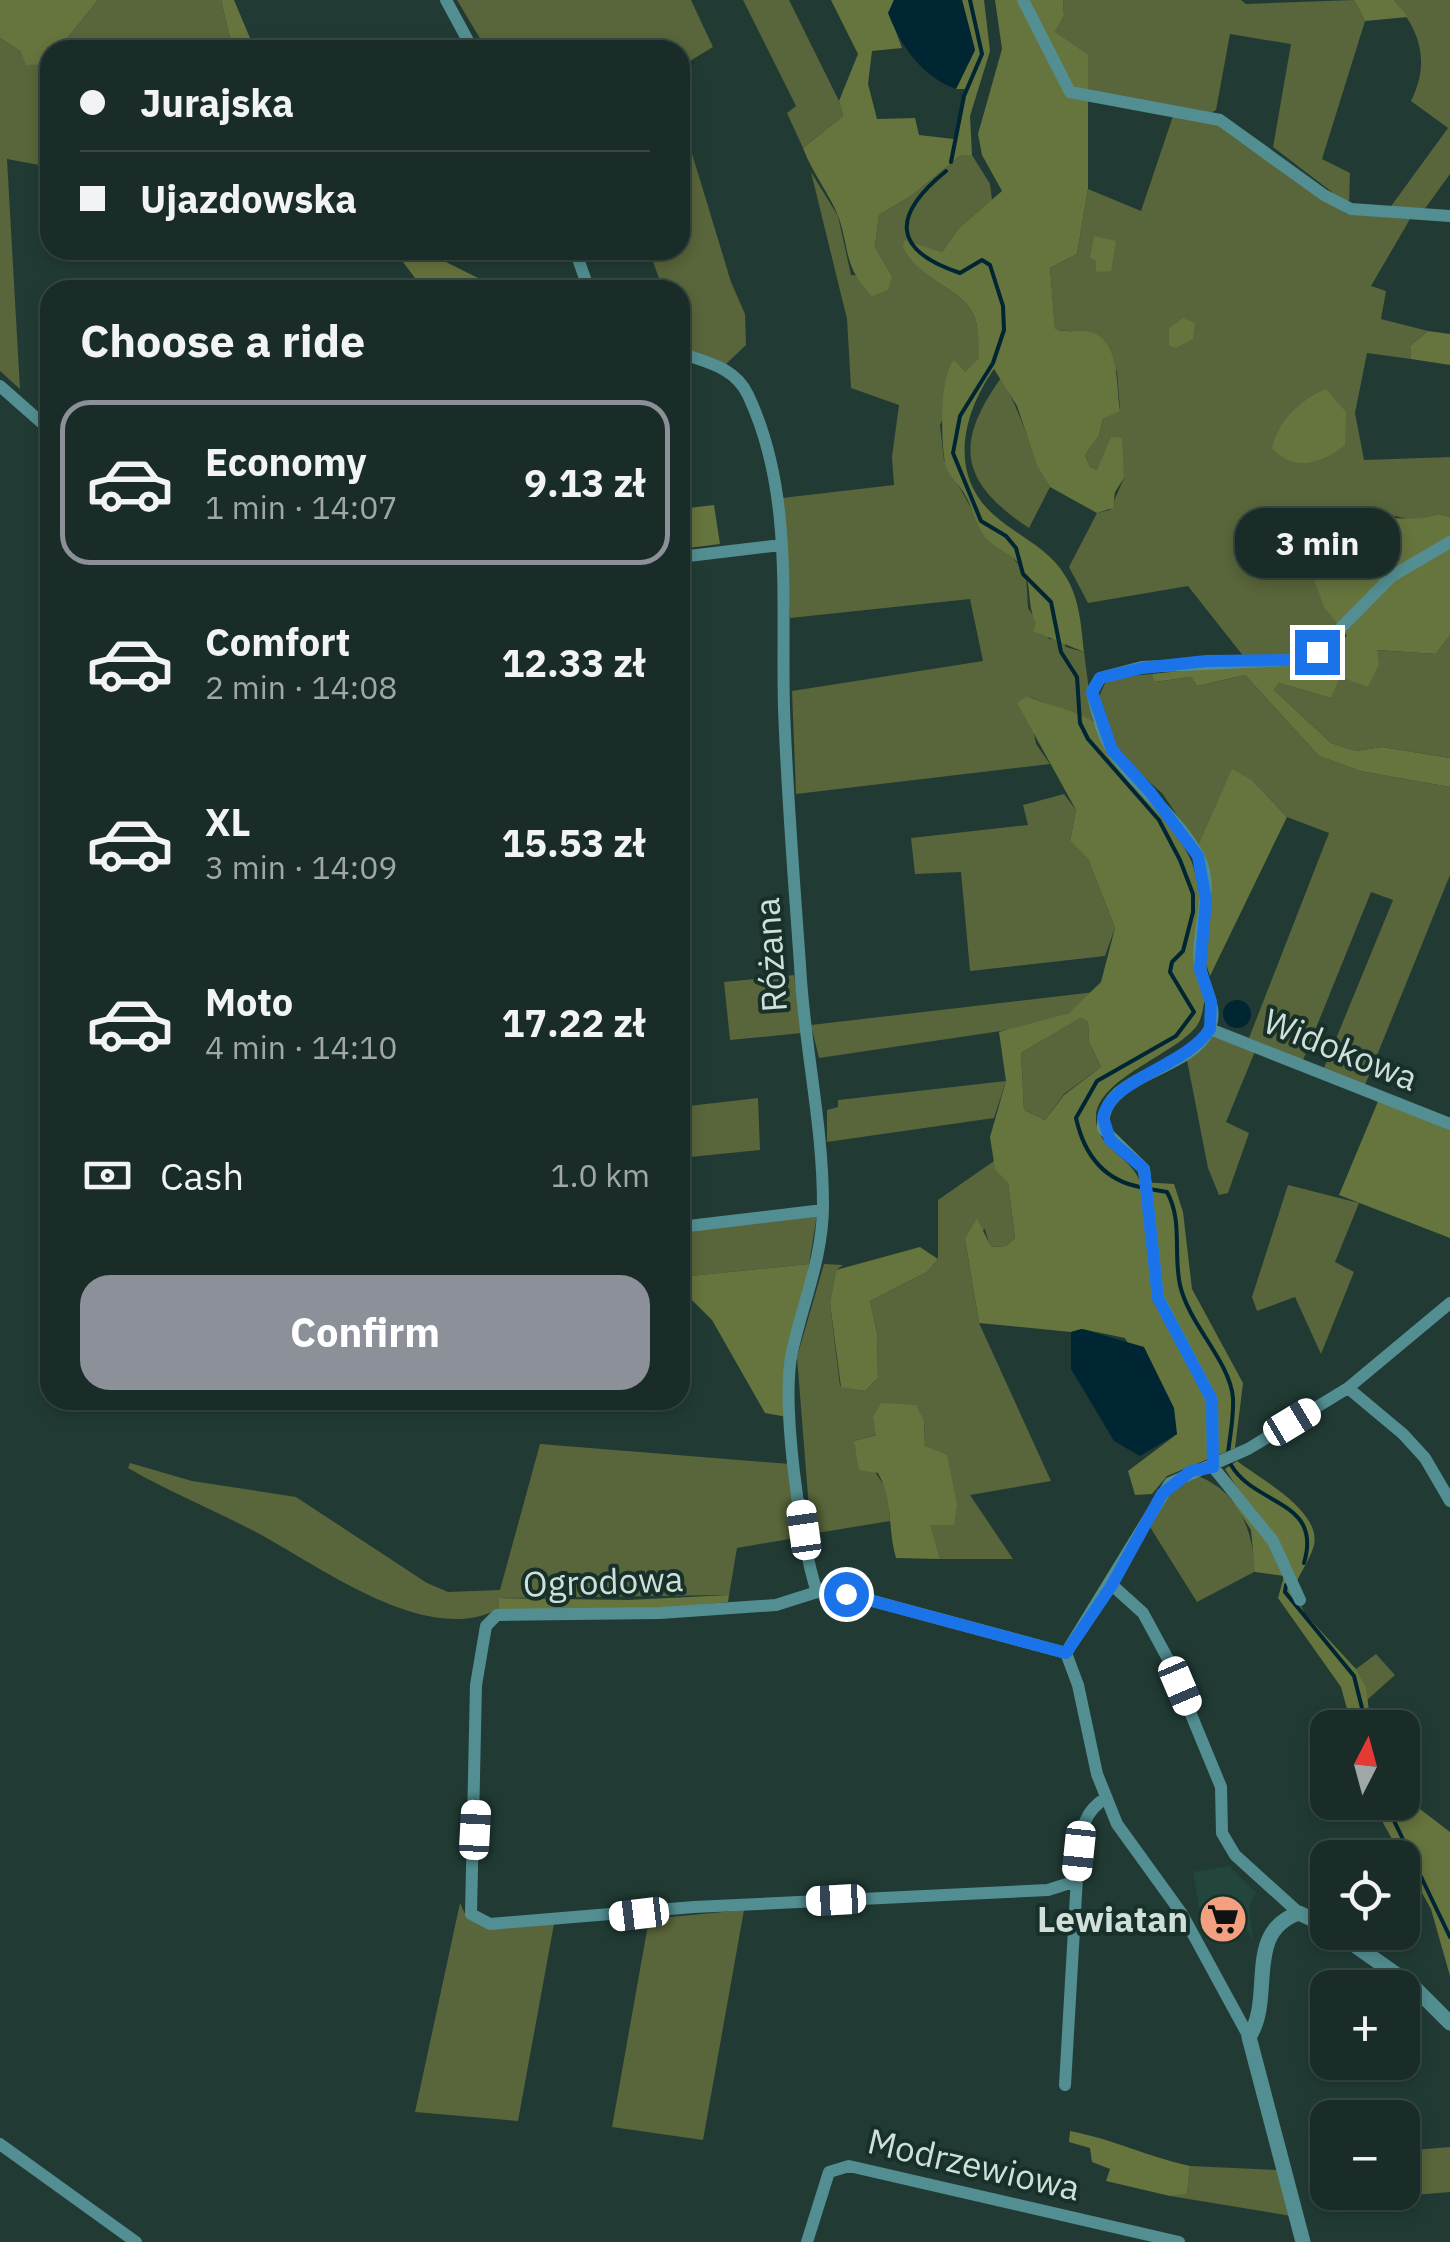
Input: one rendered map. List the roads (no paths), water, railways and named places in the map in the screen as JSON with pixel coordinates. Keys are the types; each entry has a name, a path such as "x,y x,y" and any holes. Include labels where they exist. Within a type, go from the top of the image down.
{"street":[{"path":"446,0 468,40"},
{"path":"1023,0 1070,92 1220,120 1324,195 1351,209 1450,216"},
{"name":"Różana","path":"690,356 726,369 748,394 778,498 784,714 802,1000 816,1078 823,1210 818,1263 791,1356 794,1453 810,1569 817,1592"},
{"path":"0,386 40,421"},
{"path":"1300,1600 1273,1541 1213,1467 1212,1400 1161,1308 1146,1189 1136,1158 1110,1140 1104,1128 1104,1110 1114,1096 1184,1056 1210,1029 1211,1002 1200,969 1206,900 1198,856 1150,792 1112,750 1097,714 1094,684 1100,678 1142,668 1290,660 1317,652 1392,576 1450,542"},
{"path":"690,556 781,545"},
{"name":"Widokowa","path":"1210,1029 1450,1124"},
{"path":"690,1226 823,1210"},
{"path":"1303,2242 1249,2036 1200,1944 1117,1824 1106,1798 1066,1653 1112,1585 1170,1483 1191,1471 1213,1467 1348,1388 1450,1302"},
{"path":"1348,1388 1404,1434 1425,1458 1450,1501"},
{"path":"1112,1585 1144,1614 1169,1661 1221,1788 1222,1833 1234,1855 1310,1918"},
{"path":"817,1592 846,1594 1066,1653"},
{"name":"Ogrodowa","path":"817,1592 776,1605 660,1613 511,1614 489,1620 476,1684 470,1914 490,1924 694,1907 1048,1890 1069,1886 1076,1874"},
{"path":"1064,2085 1082,1827 1089,1808 1106,1798"},
{"path":"1249,2036 1256,2025 1266,1942 1282,1921 1299,1913"},
{"path":"1362,1950 1414,1986 1450,2023"},
{"path":"0,2144 136,2242"},
{"name":"Modrzewiowa","path":"807,2242 829,2172 849,2166 1179,2242"}],"water":[{"path":"894,0 962,0 975,50 956,89 932,76 906,48 888,13"},
{"path":"1237,1000 1247,1004 1251,1014 1247,1024 1237,1028 1227,1024 1223,1014 1227,1004"},
{"path":"1082,1329 1144,1347 1174,1408 1177,1434 1140,1456 1114,1441 1071,1369 1071,1332"}],"waterway":[{"path":"951,162 964,96 982,54 970,0"},
{"path":"946,171 916,202 907,230 911,242 921,254 960,273 982,260 990,265 1003,306 1004,330 993,363 960,416 953,453 981,521 1006,536 1016,548 1023,574 1051,602 1061,652 1077,677 1080,723 1088,739 1159,820 1193,894 1193,912 1183,951 1172,962 1170,972 1194,1012 1176,1036 1097,1081 1076,1118 1084,1143 1097,1163 1116,1178 1140,1187"},
{"path":"1149,1189 1167,1192 1172,1203 1180,1285 1230,1384 1233,1405 1228,1453"},
{"path":"1231,1465 1255,1489 1296,1515 1307,1542 1304,1563"},
{"path":"1286,1585 1285,1592 1354,1676 1362,1710"},
{"path":"1394,1820 1450,1937"}],"place":[{"name":"Lewiatan","path":"1223,1919"}]}
